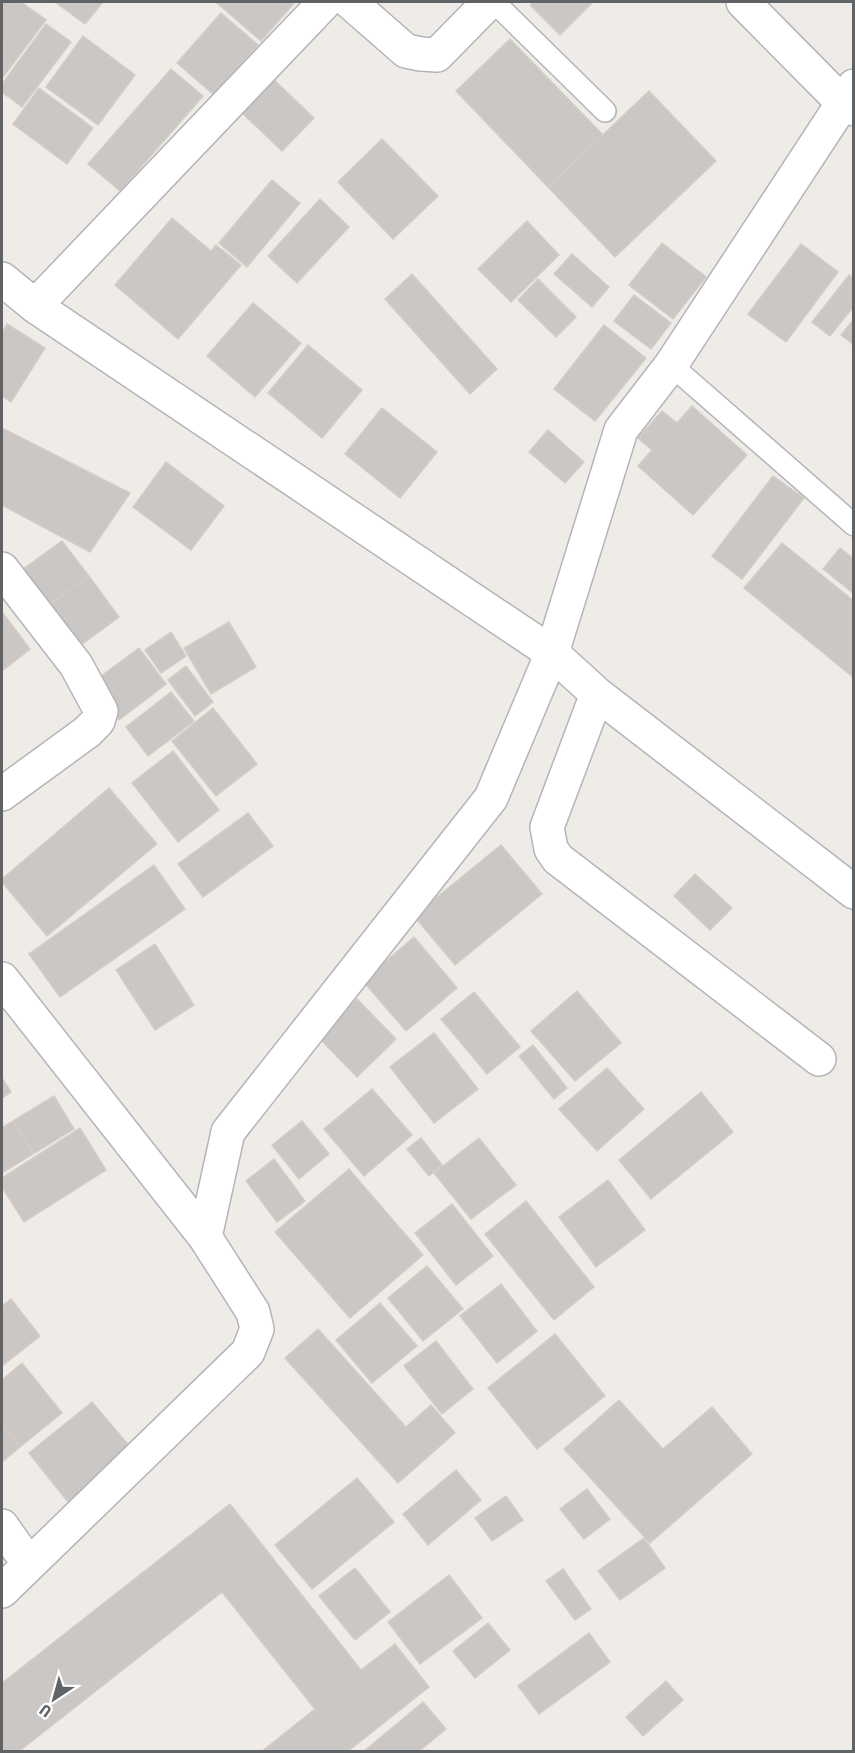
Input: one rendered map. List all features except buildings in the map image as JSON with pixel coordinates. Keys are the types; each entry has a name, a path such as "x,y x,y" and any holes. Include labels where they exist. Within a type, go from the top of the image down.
{"street":[{"path":"35,306 325,2"},
{"path":"350,2 406,51 437,55 489,2"},
{"path":"205,1237 228,1132 491,798 552,653 621,430 671,365 850,99 743,2"},
{"path":"2,279 35,306 552,653 597,694 854,892"},
{"path":"2,569 76,665 101,711 98,721 87,732 2,794"},
{"path":"597,694 547,827 551,849 558,859 819,1059"},
{"path":"2,979 205,1237 252,1312 257,1329 248,1352 28,1563 2,1591"},
{"path":"2,1526 28,1563"}],"lane":[{"path":"494,2 605,111"},
{"path":"671,365 854,525"}]}
